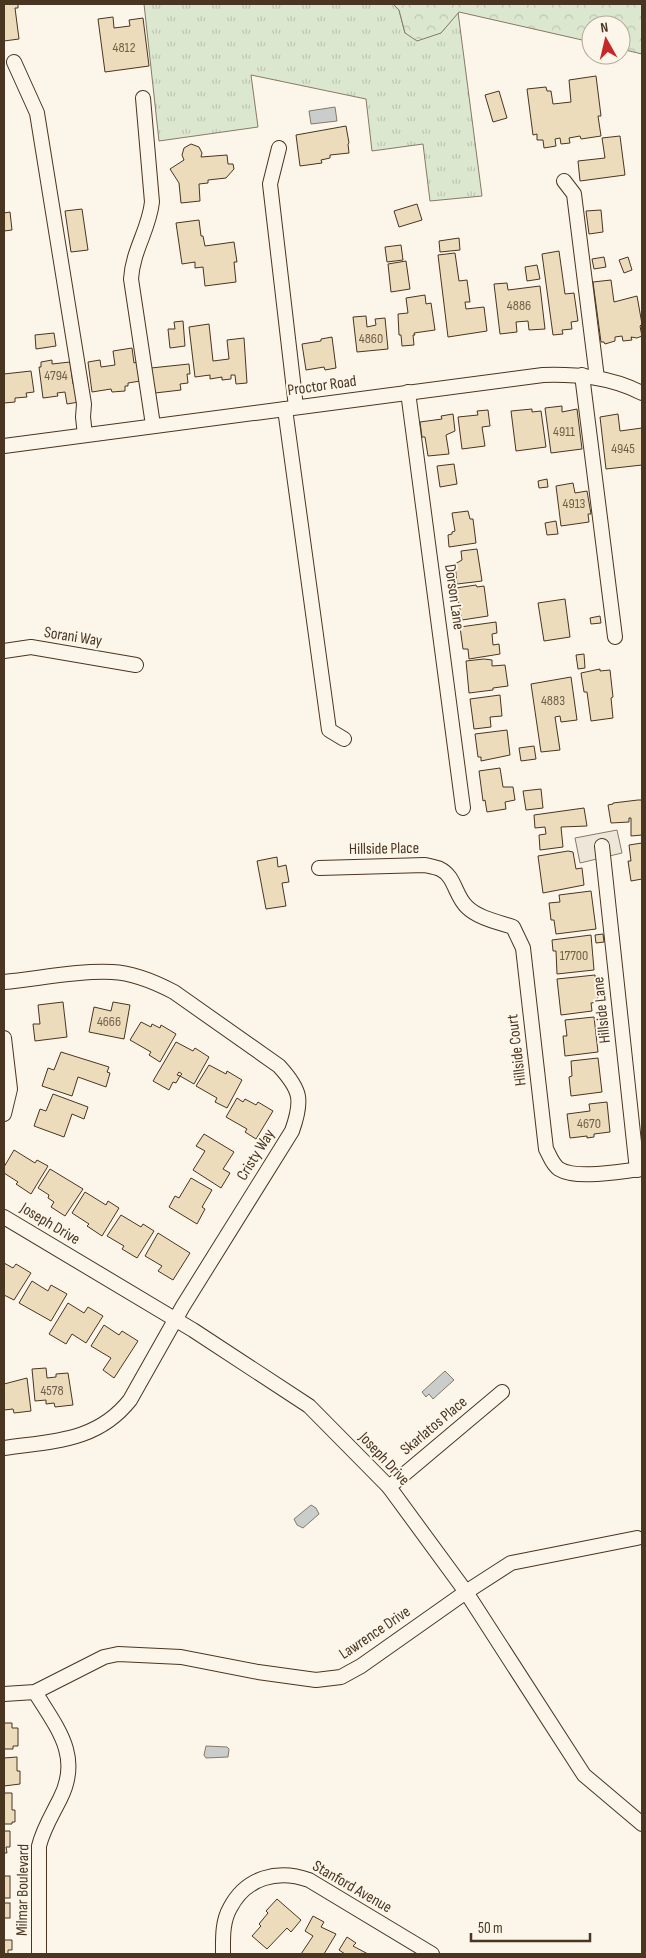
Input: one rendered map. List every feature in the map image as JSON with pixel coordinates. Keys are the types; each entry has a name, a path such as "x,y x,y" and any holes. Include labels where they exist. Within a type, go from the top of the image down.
{"street":[{"path":"14,62 37,113 84,404 85,435"},
{"path":"143,98 152,202 151,214 134,255 130,279 153,426"},
{"path":"279,148 270,184 290,408 329,730 344,738"},
{"path":"564,181 574,194 596,378"},
{"name":"Proctor Road","path":"4,446 543,375 596,378 630,387 642,393"},
{"path":"582,376 615,636"},
{"name":"Dorson Lane","path":"408,392 463,808"},
{"name":"Sorani Way","path":"4,651 31,648 136,665"},
{"name":"Hillside Lane","path":"602,846 640,1169"},
{"name":"Hillside Place","path":"319,868 425,865 440,869 450,878 467,907 488,919 513,927"},
{"name":"Hillside Court","path":"513,927 523,948 546,1149 551,1159 558,1168 567,1173 579,1175 640,1169"},
{"name":"Cristy Way","path":"4,982 112,972 141,978 174,992 279,1066 293,1081 298,1095 299,1112 292,1131 175,1320 130,1400 112,1419 101,1427 76,1437 4,1448"},
{"path":"4,1038 10,1088 4,1114"},
{"name":"Joseph Drive","path":"4,1217 175,1320 309,1406 389,1486 466,1592 584,1775 642,1824"},
{"name":"Skarlatos Place","path":"389,1486 502,1392"},
{"name":"Lawrence Drive","path":"4,1694 34,1692 104,1657 118,1654 181,1657 258,1672 316,1680 341,1677 361,1666 466,1592 511,1563 637,1538"},
{"name":"Milmar Boulevard","path":"34,1692 58,1729 65,1744 69,1766 64,1790 44,1829 40,1846 39,1954"},
{"name":"Stanford Avenue","path":"223,1954 223,1938 229,1909 247,1888 261,1879 276,1874 293,1874 309,1880 432,1954"}],"green space":[{"path":"144,4 393,4 399,10 405,33 441,33 458,12 482,196 430,201 423,144 372,151 366,99 251,75 258,127 159,141"},
{"path":"393,4 642,4 642,54 631,51 631,15 581,15 581,40 459,12 441,33 417,41 405,33 399,10"}],"shaded area":[{"path":"335,107 337,121 311,124 309,111"},
{"path":"617,830 622,853 580,863 575,838"},
{"path":"445,1371 454,1380 433,1399 429,1394 426,1397 422,1392"},
{"path":"311,1505 316,1508 319,1514 303,1528 297,1525 294,1519"},
{"path":"206,1746 227,1747 229,1749 228,1757 206,1758 204,1755"}],"building":[{"path":"4,4 18,4 18,8 15,8 19,39 4,41"},
{"path":"113,17 114,28 130,26 129,20 143,18 149,66 105,72 98,19"},
{"path":"596,76 601,116 598,116 601,136 581,139 580,136 569,138 570,143 561,144 560,138 555,139 556,146 544,148 543,140 537,140 537,134 533,135 527,89 546,87 547,91 551,91 553,104 571,102 569,80"},
{"path":"499,91 507,118 493,122 485,95"},
{"path":"346,126 349,153 330,155 330,158 321,160 322,163 300,166 296,135"},
{"path":"620,136 625,175 580,181 578,161 605,158 602,138"},
{"path":"191,144 199,147 202,153 201,157 227,155 228,164 233,164 234,169 226,178 208,180 208,183 199,184 200,201 181,203 179,183 170,169 184,160 182,155 184,148"},
{"path":"417,204 422,220 399,227 394,211"},
{"path":"82,209 88,250 71,252 65,211"},
{"path":"601,210 603,232 589,234 586,211"},
{"path":"10,212 12,230 4,231 4,213"},
{"path":"199,220 201,236 203,236 205,246 234,242 237,262 234,262 236,282 205,286 203,267 195,268 195,262 182,264 176,223"},
{"path":"459,238 460,250 440,252 439,241"},
{"path":"401,245 403,260 387,262 385,247"},
{"path":"559,251 565,294 574,293 578,321 571,322 572,329 562,330 563,334 553,335 542,254"},
{"path":"455,253 459,281 467,280 470,302 465,302 466,309 484,307 487,331 448,337 438,255"},
{"path":"604,257 606,267 594,269 592,259"},
{"path":"628,257 632,270 624,273 619,260"},
{"path":"406,261 410,289 391,292 388,264"},
{"path":"537,265 540,279 527,281 525,267"},
{"path":"611,280 614,302 637,296 642,336 637,338 631,337 632,340 623,341 622,336 615,337 615,341 605,344 601,342 593,282"},
{"path":"507,283 508,290 540,286 545,329 529,330 528,321 516,322 517,332 500,334 494,284"},
{"path":"425,295 426,304 431,303 435,330 414,333 414,345 402,346 401,335 399,335 398,314 408,313 406,298"},
{"path":"366,316 367,327 376,325 375,319 385,318 388,349 357,352 353,317"},
{"path":"183,321 185,346 170,348 168,329 175,329 174,322"},
{"path":"209,324 213,361 229,359 227,340 244,338 247,383 236,384 235,375 231,375 231,379 222,380 222,377 210,379 210,375 195,377 189,327"},
{"path":"54,333 56,346 36,349 35,335"},
{"path":"332,337 336,368 325,370 324,367 306,370 302,344"},
{"path":"132,348 134,363 137,362 140,381 128,383 128,386 125,386 125,391 112,392 111,389 92,392 88,362 100,360 101,367 115,365 113,351"},
{"path":"52,360 52,364 70,362 73,384 76,384 79,402 67,404 65,392 57,393 58,396 43,398 39,367 41,367 41,362"},
{"path":"189,364 190,374 187,374 188,383 180,384 181,390 155,393 151,368"},
{"path":"31,371 34,392 26,393 27,397 15,398 15,402 4,403 4,374"},
{"path":"562,406 562,412 577,409 582,449 551,453 545,408"},
{"path":"532,409 532,412 541,411 546,447 516,451 511,411"},
{"path":"488,410 490,426 482,427 485,446 462,449 458,417 478,415 477,411"},
{"path":"453,414 455,431 446,435 449,454 428,456 420,422 442,419 441,416"},
{"path":"618,414 620,431 642,428 642,465 606,469 600,417"},
{"path":"454,464 457,484 440,487 437,466"},
{"path":"547,479 548,487 539,488 538,481"},
{"path":"573,483 575,493 587,491 591,514 588,514 589,522 561,526 556,486"},
{"path":"468,511 470,519 473,519 476,543 449,547 448,535 455,531 452,513"},
{"path":"556,521 558,534 547,535 545,523"},
{"path":"477,549 482,581 457,584 455,564 462,560 461,551"},
{"path":"476,585 477,587 484,586 488,616 462,620 456,588"},
{"path":"565,599 570,637 544,641 538,603"},
{"path":"600,616 601,623 591,624 590,618"},
{"path":"496,622 497,633 492,634 493,645 499,644 500,654 469,659 468,649 463,649 460,627"},
{"path":"584,654 585,668 578,669 576,655"},
{"path":"492,660 492,666 505,665 508,686 469,693 466,661"},
{"path":"600,669 600,671 610,670 613,718 591,721 587,692 584,692 581,673"},
{"path":"571,677 577,720 561,722 560,716 555,717 560,750 541,752 531,684"},
{"path":"500,695 502,716 490,717 491,727 474,729 470,699"},
{"path":"507,730 510,755 481,761 481,757 478,757 475,734"},
{"path":"534,746 536,759 521,761 519,748"},
{"path":"500,768 503,787 513,787 515,800 505,802 506,809 487,812 485,800 483,801 479,771"},
{"path":"541,789 543,808 526,810 523,791"},
{"path":"642,800 642,835 631,836 631,818 629,818 629,822 611,823 608,805"},
{"path":"584,808 587,826 561,827 563,847 540,850 539,835 546,834 545,827 535,828 534,815"},
{"path":"642,843 642,879 631,881 628,861 631,861 629,845"},
{"path":"568,851 573,852 576,869 582,868 584,885 543,893 538,856"},
{"path":"277,857 278,867 286,865 289,882 282,883 286,906 266,909 257,861"},
{"path":"591,891 596,929 556,934 554,920 551,920 549,903 560,902 559,895"},
{"path":"603,934 604,942 596,943 595,935"},
{"path":"591,935 594,970 557,974 556,951 553,951 552,940"},
{"path":"595,975 598,1002 591,1003 592,1011 561,1015 557,979"},
{"path":"63,1002 67,1037 35,1041 33,1024 40,1024 38,1005"},
{"path":"113,1002 130,1005 124,1039 89,1032 94,1007 111,1011"},
{"path":"594,1017 598,1052 565,1056 563,1036 567,1036 565,1020"},
{"path":"141,1022 151,1027 152,1024 160,1028 161,1025 176,1034 160,1062 149,1055 151,1052 130,1040"},
{"path":"176,1042 193,1051 195,1048 209,1057 194,1084 180,1076 176,1083 173,1082 169,1090 153,1081"},
{"path":"61,1052 109,1067 107,1072 110,1073 106,1087 78,1077 72,1096 42,1086 48,1068 54,1070"},
{"path":"598,1058 602,1092 571,1096 569,1077 572,1076 571,1061"},
{"path":"209,1065 226,1074 227,1071 242,1080 227,1108 215,1102 217,1098 196,1086"},
{"path":"53,1094 88,1107 84,1119 72,1114 64,1137 34,1126 40,1109 46,1111"},
{"path":"237,1098 243,1102 245,1099 256,1105 258,1102 273,1111 256,1139 245,1132 247,1129 226,1117"},
{"path":"607,1102 610,1132 594,1134 594,1137 570,1138 567,1114 590,1111 589,1104"},
{"path":"204,1134 234,1152 223,1169 230,1173 221,1188 193,1170 205,1151 196,1146"},
{"path":"14,1150 35,1163 37,1160 48,1166 31,1194 4,1173 4,1167"},
{"path":"50,1169 83,1189 65,1216 51,1207 54,1202 48,1198 49,1195 38,1188"},
{"path":"191,1178 212,1190 202,1207 205,1209 197,1224 169,1207 175,1196 179,1198"},
{"path":"85,1192 106,1205 108,1201 119,1208 102,1236 87,1226 89,1224 72,1213"},
{"path":"121,1215 141,1227 143,1224 154,1231 137,1258 122,1249 124,1246 107,1236"},
{"path":"158,1233 190,1253 173,1280 158,1271 162,1266 145,1256"},
{"path":"4,1263 13,1268 16,1264 31,1273 14,1300 4,1295"},
{"path":"32,1281 48,1291 51,1285 67,1294 51,1321 19,1303"},
{"path":"68,1303 84,1313 88,1307 103,1316 86,1343 72,1334 66,1344 49,1334"},
{"path":"104,1325 119,1335 122,1331 138,1341 114,1378 103,1370 111,1358 91,1346"},
{"path":"46,1368 47,1378 56,1377 56,1374 68,1373 73,1405 55,1407 54,1403 46,1404 46,1400 35,1401 32,1369"},
{"path":"27,1378 31,1411 14,1413 13,1409 4,1410 4,1384"},
{"path":"4,1723 12,1723 12,1728 18,1728 18,1746 13,1746 13,1749 4,1749"},
{"path":"17,1757 17,1771 20,1771 20,1784 4,1786 4,1758"},
{"path":"4,1793 12,1793 12,1810 15,1810 15,1822 12,1822 12,1824 4,1824"},
{"path":"4,1831 10,1831 10,1847 6,1847 7,1853 4,1853"},
{"path":"4,1876 10,1876 10,1898 4,1898"},
{"path":"277,1899 301,1920 291,1932 287,1928 267,1949 252,1936 261,1926 259,1924 268,1913 266,1911"},
{"path":"4,1903 10,1903 10,1918 4,1918"},
{"path":"313,1916 324,1922 321,1927 336,1934 324,1954 301,1954 313,1936 305,1931"},
{"path":"347,1937 356,1943 353,1946 368,1954 345,1954 339,1950"},
{"path":"4,1940 12,1940 12,1950 8,1950 8,1954 4,1954"}]}
